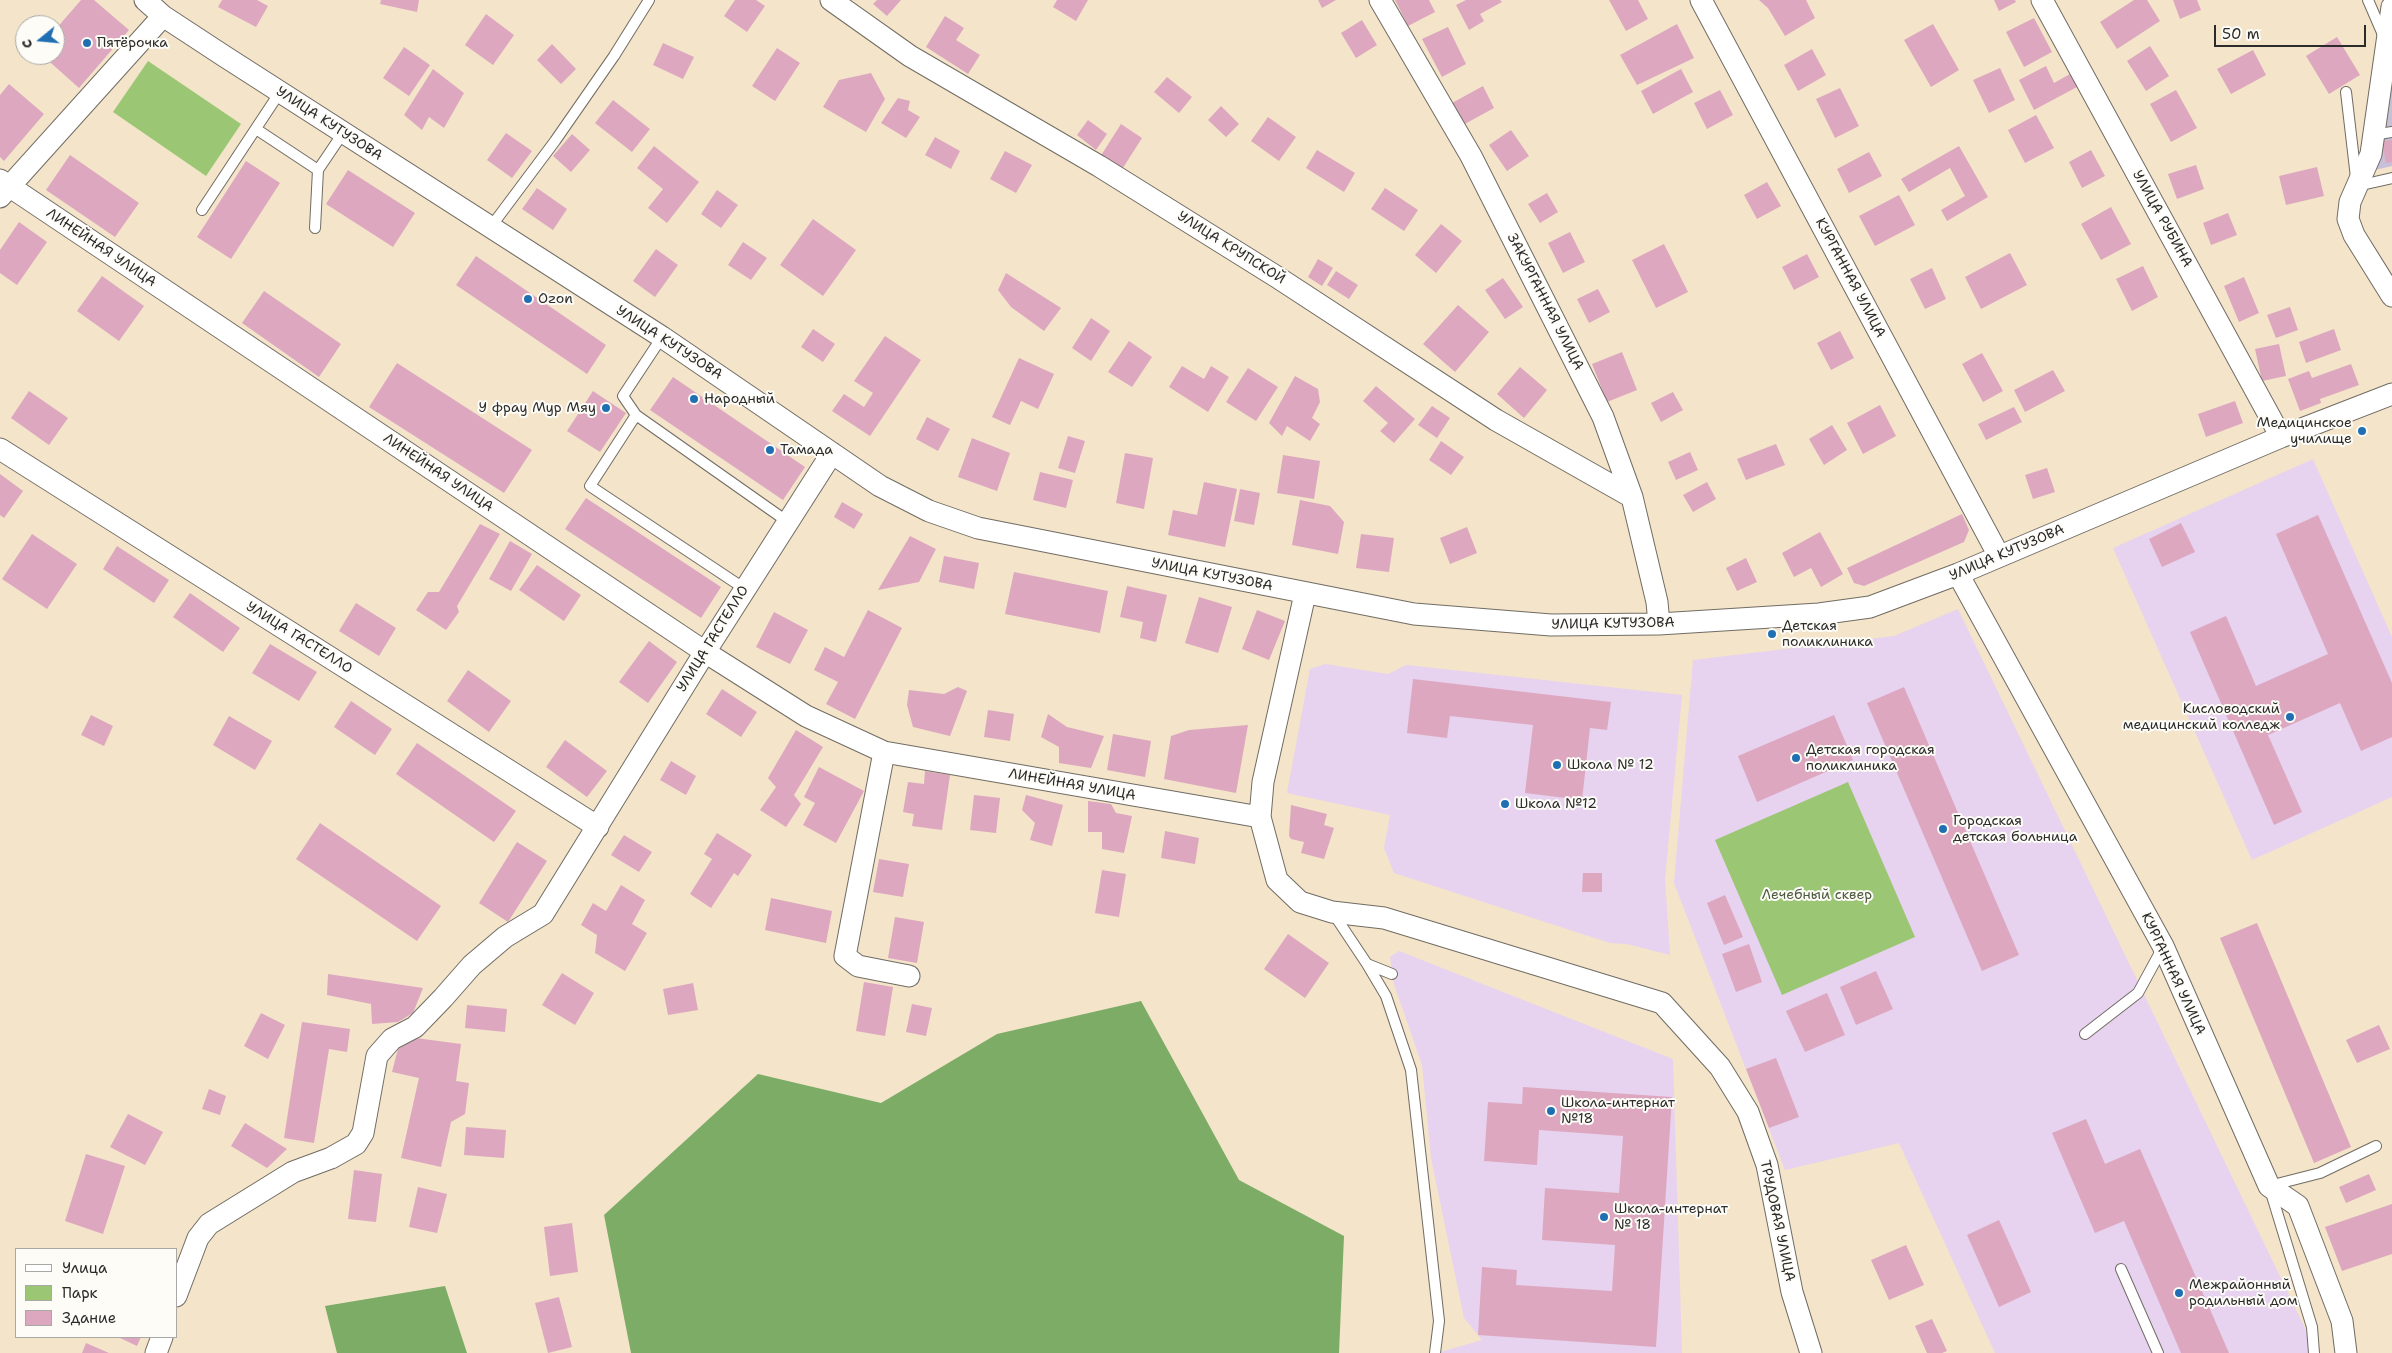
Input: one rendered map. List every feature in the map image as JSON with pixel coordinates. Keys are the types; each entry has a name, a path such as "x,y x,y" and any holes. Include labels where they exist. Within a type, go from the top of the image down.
{"street":[{"name":"УЛИЦА КУТУЗОВА","path":"145,0 163,16 662,338 880,486 929,511 978,528 1414,614 1551,625 1659,624 1776,617 1870,607 1958,574 2281,438 2392,394"},
{"name":"УЛИЦА КРУПСКОЙ","path":"831,0 910,56 1100,166 1277,277 1496,420 1632,497"},
{"name":"ЗАКУРГАННАЯ УЛИЦА","path":"1380,0 1480,173 1603,417 1632,497 1657,602 1659,624"},
{"name":"КУРГАННАЯ УЛИЦА","path":"1701,0 1999,556"},
{"name":"УЛИЦА РУБИНА","path":"2042,0 2281,438"},
{"path":"2392,7 2387,42 2383,134 2370,154 2350,202 2348,219 2354,235 2392,296"},
{"path":"3,188 163,16"},
{"name":"ЛИНЕЙНАЯ УЛИЦА","path":"3,188 705,652 806,716 884,752 1260,817"},
{"name":"УЛИЦА ГАСТЕЛЛО","path":"0,449 598,827"},
{"name":"УЛИЦА ГАСТЕЛЛО","path":"178,1291 198,1238 209,1224 293,1172 331,1158 356,1144 363,1133 377,1056 392,1039 415,1027 478,959 504,937 543,914 705,652 832,453"},
{"name":"КУРГАННАЯ УЛИЦА","path":"1958,574 2163,946 2269,1186"},
{"path":"1260,817 1263,782 1305,594"},
{"path":"884,752 845,956 858,966 909,976"},
{"name":"ТРУДОВАЯ УЛИЦА","path":"1260,817 1277,880 1300,902 1332,912 1384,918 1662,1003 1720,1067 1748,1112 1768,1165 1792,1292 1811,1353"},
{"path":"2269,1186 2298,1206 2342,1321 2346,1353"},
{"path":"156,1353 162,1338"}],"lane":[{"path":"490,228 555,141 614,56 649,0"},
{"path":"2368,0 2387,42"},
{"path":"202,210 280,92"},
{"path":"2346,92 2357,186 2392,178"},
{"path":"256,129 318,170"},
{"path":"315,228 318,170 343,133"},
{"path":"662,338 623,396 636,415 788,522"},
{"path":"636,415 590,486 745,589"},
{"path":"1332,912 1386,996 1411,1070 1439,1321 1435,1353"},
{"path":"2085,1034 2138,992 2163,946"},
{"path":"1367,964 1392,974"},
{"path":"2314,1353 2312,1327 2269,1186 2320,1173 2376,1146"},
{"path":"2121,1269 2158,1353"}],"shaded area":[{"path":"2392,60 2392,166 2375,170"},
{"name":"Кисловодский медицинский колледж","path":"2313,459 2392,637 2392,797 2252,860 2113,548"},
{"path":"1958,609 2317,1353 1995,1353 1899,1143 1785,1170 1674,883 1693,660 1894,636"},
{"name":"Школа №12","path":"1325,664 1388,674 1406,665 1682,695 1665,879 1670,955 1627,944 1610,943 1394,873 1384,848 1390,815 1287,793 1310,669"},
{"name":"Школа-интернат №18","path":"1399,951 1673,1059 1682,1353 1437,1353 1482,1340 1464,1318 1431,1158 1422,1065 1394,984 1390,957"}],"green space":[{"path":"148,61 241,124 206,176 113,112"},
{"name":"Лечебный сквер","path":"1848,782 1915,937 1782,995 1715,840"},
{"path":"1141,1001 1239,1180 1344,1236 1339,1353 631,1353 604,1215 758,1074 881,1103 997,1034"},
{"path":"445,1286 467,1353 337,1353 325,1306"}],"building":[{"name":"Пятёрочка","path":"81,0 94,0 129,30 79,88 53,65 65,65 65,18"},
{"path":"222,0 257,0 268,6 256,27 218,7"},
{"path":"381,0 419,0 417,12 380,4"},
{"path":"735,0 756,0 765,6 747,32 724,16"},
{"path":"877,0 901,0 887,16 873,4"},
{"path":"1057,0 1088,0 1076,21 1053,7"},
{"path":"1318,0 1336,0 1322,8"},
{"path":"1395,0 1429,0 1435,12 1408,26"},
{"path":"1466,0 1500,0 1502,2 1480,14 1484,21 1469,30 1456,5"},
{"path":"1609,0 1638,0 1648,19 1626,31"},
{"path":"1759,0 1806,0 1815,18 1785,36 1768,8"},
{"path":"1994,0 2015,0 2016,2 1999,11"},
{"path":"2134,0 2147,0 2160,21 2117,49 2100,22"},
{"path":"2173,0 2197,0 2201,10 2180,19"},
{"path":"486,14 514,35 493,65 465,45"},
{"path":"945,16 964,28 956,40 980,55 968,74 926,47"},
{"path":"2034,18 2052,52 2024,67 2006,32"},
{"path":"1362,20 1377,45 1356,58 1341,33"},
{"path":"1677,24 1694,58 1637,85 1620,55"},
{"path":"1933,24 1959,70 1931,87 1904,40"},
{"path":"1448,27 1466,64 1442,77 1422,39"},
{"path":"2337,37 2360,75 2329,94 2306,56"},
{"path":"663,43 694,57 683,79 653,65"},
{"path":"552,44 576,69 561,84 537,60"},
{"path":"2150,46 2169,76 2146,91 2127,61"},
{"path":"404,47 430,65 409,96 383,78"},
{"path":"777,48 800,63 775,101 752,86"},
{"path":"1812,49 1826,75 1798,91 1784,65"},
{"path":"2253,50 2266,75 2231,94 2217,69"},
{"path":"2046,66 2054,83 2070,74 2077,87 2034,110 2019,80"},
{"path":"2000,68 2015,100 1989,113 1973,80"},
{"path":"433,69 464,93 444,128 429,117 422,130 404,115"},
{"path":"1681,69 1693,92 1653,114 1641,91"},
{"path":"871,73 885,99 866,132 823,107 839,80"},
{"path":"1167,77 1192,97 1179,113 1154,92"},
{"path":"9,84 44,114 4,161 0,157 0,95"},
{"path":"1483,86 1494,108 1463,125 1452,103"},
{"path":"1840,88 1859,126 1835,138 1816,99"},
{"path":"1720,90 1733,115 1707,129 1694,103"},
{"path":"2176,90 2197,128 2171,142 2150,104"},
{"path":"898,98 910,101 908,110 920,117 906,138 881,123"},
{"path":"613,100 650,129 632,152 595,123"},
{"path":"1221,106 1239,124 1226,137 1208,120"},
{"path":"2036,115 2054,148 2025,163 2008,130"},
{"path":"1268,117 1296,137 1279,161 1251,141"},
{"path":"1088,120 1107,134 1096,150 1077,135"},
{"path":"1121,124 1142,138 1121,171 1100,157"},
{"path":"1511,130 1529,156 1507,171 1489,145"},
{"path":"506,133 532,151 512,178 487,160"},
{"path":"572,134 590,150 571,172 553,156"},
{"path":"935,137 960,151 951,169 925,155"},
{"path":"2392,140 2392,162 2386,163 2382,141"},
{"path":"654,146 699,182 667,223 648,208 663,189 637,168"},
{"path":"1959,146 1988,197 1947,221 1941,210 1965,196 1950,168 1909,192 1901,179"},
{"path":"1317,150 1355,173 1344,192 1306,168"},
{"path":"2091,150 2105,176 2082,188 2069,162"},
{"path":"1005,151 1032,165 1016,193 990,179"},
{"path":"1869,152 1882,176 1849,193 1837,169"},
{"path":"70,155 139,203 115,237 46,190"},
{"path":"246,161 280,183 231,259 197,237"},
{"path":"2196,165 2204,189 2177,199 2168,174"},
{"path":"2317,167 2324,196 2286,205 2279,176"},
{"path":"348,170 415,213 393,247 326,204"},
{"path":"1767,182 1781,206 1757,219 1744,195"},
{"path":"537,188 567,209 553,230 522,209"},
{"path":"1385,188 1418,210 1404,231 1371,209"},
{"path":"717,190 738,205 721,228 701,214"},
{"path":"1547,193 1558,212 1540,223 1528,204"},
{"path":"1899,195 1915,225 1875,246 1859,216"},
{"path":"2111,207 2131,244 2101,260 2081,224"},
{"path":"2228,213 2237,235 2211,245 2203,223"},
{"path":"813,219 856,250 823,296 780,265"},
{"path":"19,222 47,242 17,285 0,273 0,250"},
{"path":"1441,224 1462,241 1436,273 1415,255"},
{"path":"1570,232 1585,262 1563,273 1548,243"},
{"path":"743,242 767,258 751,280 728,265"},
{"path":"1664,244 1688,292 1656,308 1632,260"},
{"path":"656,249 678,265 655,297 633,281"},
{"path":"2010,253 2027,285 1981,309 1965,277"},
{"path":"1807,254 1819,277 1794,290 1782,267"},
{"path":"476,256 606,345 587,374 456,285"},
{"path":"1318,259 1333,268 1322,286 1308,277"},
{"path":"2143,266 2158,297 2132,311 2116,279"},
{"path":"1932,268 1946,299 1925,309 1910,279"},
{"path":"1336,271 1358,285 1349,299 1327,285"},
{"path":"1006,273 1061,308 1044,331 1011,307 998,290"},
{"path":"102,276 144,306 119,341 77,311"},
{"path":"2244,277 2259,313 2239,322 2224,286"},
{"path":"1503,278 1523,307 1505,319 1485,290"},
{"path":"1598,289 1610,312 1589,323 1577,299"},
{"path":"264,291 341,344 319,377 242,323"},
{"path":"1458,305 1489,332 1455,372 1423,344"},
{"path":"2290,307 2298,330 2276,338 2267,315"},
{"path":"1091,318 1110,331 1091,361 1072,348"},
{"path":"813,329 835,344 823,362 801,347"},
{"path":"2334,329 2341,350 2306,363 2299,342"},
{"path":"1840,331 1854,358 1831,370 1817,343"},
{"path":"885,336 921,360 870,436 832,411 844,394 864,407 873,393 854,381"},
{"path":"1129,341 1152,357 1132,387 1108,372"},
{"path":"2279,344 2286,376 2262,381 2255,349"},
{"path":"1622,352 1637,390 1607,402 1592,364"},
{"path":"1982,353 2003,391 1983,402 1962,364"},
{"path":"1019,358 1054,374 1038,409 1021,401 1010,425 992,417"},
{"path":"397,363 532,450 504,493 369,407"},
{"path":"2351,364 2359,385 2320,399 2321,403 2300,411 2288,379 2309,371 2312,378"},
{"path":"1182,366 1204,379 1211,366 1229,377 1208,412 1169,387"},
{"path":"1520,367 1547,390 1524,418 1497,394"},
{"path":"1248,368 1278,387 1256,421 1226,402"},
{"path":"2053,370 2065,391 2025,412 2014,390"},
{"path":"1295,376 1318,389 1320,402 1312,418 1320,424 1310,441 1287,426 1282,436 1269,423"},
{"path":"673,377 805,467 783,500 650,410"},
{"path":"1376,386 1415,419 1394,443 1380,431 1388,423 1363,401"},
{"path":"29,391 68,418 49,445 11,418"},
{"path":"593,391 626,413 600,452 567,431"},
{"path":"1673,392 1683,410 1661,422 1651,403"},
{"path":"2235,401 2243,423 2206,437 2198,414"},
{"path":"1880,405 1896,436 1863,454 1847,423"},
{"path":"1432,406 1450,418 1437,438 1418,425"},
{"path":"2014,407 2022,422 1986,440 1978,424"},
{"path":"927,417 950,429 938,451 916,439"},
{"path":"1832,425 1847,450 1824,465 1809,439"},
{"path":"1068,436 1085,441 1075,473 1058,468"},
{"path":"972,438 1010,453 997,491 958,477"},
{"path":"1441,441 1464,457 1451,475 1429,460"},
{"path":"1776,444 1785,465 1746,480 1737,459"},
{"path":"1690,452 1698,470 1676,480 1668,462"},
{"path":"1125,453 1153,458 1144,509 1116,503"},
{"path":"1283,455 1320,461 1314,499 1277,493"},
{"path":"2047,468 2055,492 2033,499 2025,475"},
{"path":"1040,472 1073,480 1066,508 1033,500"},
{"path":"0,474 23,491 4,518 0,515"},
{"path":"1204,482 1237,489 1225,547 1168,535 1173,510 1197,515"},
{"path":"1707,482 1716,499 1693,512 1683,495"},
{"path":"1240,489 1260,493 1254,525 1234,521"},
{"path":"586,498 721,587 701,618 565,529"},
{"path":"1300,500 1330,506 1344,522 1338,554 1292,545"},
{"path":"842,502 863,514 854,529 834,517"},
{"path":"1962,514 1969,530 1964,542 1864,586 1854,583 1847,568"},
{"path":"2318,515 2392,683 2392,737 2361,751 2340,703 2268,735 2302,812 2274,825 2190,632 2226,616 2256,686 2328,654 2276,534"},
{"path":"2181,523 2195,552 2162,567 2149,539"},
{"path":"480,524 500,534 457,606 459,612 446,630 416,610 428,592 439,592"},
{"path":"1467,527 1477,553 1450,564 1440,538"},
{"path":"1820,532 1843,574 1821,587 1811,568 1794,577 1782,553"},
{"path":"32,534 77,564 47,609 2,579"},
{"path":"1361,534 1394,538 1389,572 1356,568"},
{"path":"910,536 936,549 919,582 878,590"},
{"path":"510,541 532,554 511,591 489,579"},
{"path":"117,546 169,580 154,603 103,569"},
{"path":"944,556 979,563 974,589 939,582"},
{"path":"1746,558 1757,582 1737,591 1726,568"},
{"path":"537,565 581,595 564,621 519,590"},
{"path":"1014,572 1108,591 1100,633 1005,614"},
{"path":"1127,586 1167,595 1156,642 1140,638 1143,622 1120,617"},
{"path":"190,593 240,628 223,652 173,617"},
{"path":"1199,597 1232,607 1218,653 1185,643"},
{"path":"356,603 396,628 379,656 339,631"},
{"path":"868,610 902,628 855,719 826,704 838,682 814,670 825,647 844,657"},
{"path":"1257,610 1285,621 1269,660 1242,649"},
{"path":"774,612 808,630 790,664 756,647"},
{"path":"649,641 677,662 648,703 619,682"},
{"path":"270,644 317,672 299,701 252,673"},
{"path":"468,670 511,701 489,732 447,701"},
{"name":"Школа № 12","path":"1413,679 1611,702 1607,730 1590,728 1582,800 1525,793 1533,725 1450,716 1447,738 1407,733"},
{"path":"958,687 967,691 950,736 913,727 907,705 909,690 944,694"},
{"name":"Городская детская больница","path":"1904,687 2019,955 1982,971 1867,703"},
{"path":"722,689 757,712 741,737 706,714"},
{"path":"351,701 392,729 375,755 334,727"},
{"path":"988,710 1014,714 1010,741 984,737"},
{"path":"1048,714 1067,727 1104,736 1091,768 1059,763 1059,747 1041,737"},
{"path":"91,715 113,726 104,746 81,735"},
{"name":"Детская городская поликлиника","path":"1834,715 1853,760 1757,802 1738,756"},
{"path":"229,716 272,741 255,770 213,745"},
{"path":"1248,725 1236,793 1164,779 1171,736 1189,730"},
{"path":"796,730 823,747 794,795 801,804 786,827 760,810 776,787 768,778"},
{"path":"1113,734 1151,741 1145,777 1107,770"},
{"path":"565,740 607,771 587,797 546,767"},
{"path":"417,743 516,811 494,842 396,774"},
{"path":"671,761 696,776 686,795 660,780"},
{"path":"819,767 864,791 836,843 803,825 815,803 804,797"},
{"path":"925,771 950,775 942,830 912,826 914,814 903,812 908,782 924,784"},
{"path":"974,795 1000,798 996,833 970,830"},
{"path":"1026,795 1063,805 1052,846 1030,840 1035,823 1022,810"},
{"path":"1088,801 1111,804 1116,813 1132,816 1124,853 1102,849 1102,832 1088,832"},
{"path":"1291,805 1327,814 1324,825 1334,828 1324,859 1301,853 1304,842 1291,839 1289,836"},
{"path":"320,823 441,906 417,941 296,859"},
{"path":"1165,831 1199,838 1195,864 1161,858"},
{"path":"717,833 752,855 738,876 734,873 711,908 690,894 712,859 704,854"},
{"path":"624,835 652,852 639,872 611,855"},
{"path":"517,842 547,861 508,922 479,903"},
{"path":"879,859 909,864 903,897 873,892"},
{"path":"1102,870 1126,874 1119,917 1095,913"},
{"path":"1583,873 1602,873 1602,892 1582,892"},
{"path":"621,885 645,900 632,924 647,933 625,971 595,953 597,935 581,925 593,903 606,911"},
{"path":"1725,895 1743,937 1724,945 1707,903"},
{"path":"771,898 832,911 826,943 765,930"},
{"path":"895,917 924,922 917,963 888,958"},
{"path":"2257,923 2351,1147 2314,1163 2220,938"},
{"path":"1288,934 1329,963 1305,998 1264,969"},
{"path":"1749,944 1762,982 1736,992 1722,954"},
{"path":"1876,971 1893,1009 1856,1025 1840,987"},
{"path":"562,973 594,993 575,1025 542,1005"},
{"path":"328,974 423,988 413,1013 398,1022 372,1024 371,1004 327,995"},
{"path":"864,982 893,987 885,1036 856,1031"},
{"path":"693,983 698,1010 668,1015 663,989"},
{"path":"1827,993 1845,1035 1805,1052 1786,1011"},
{"path":"912,1004 932,1008 926,1036 906,1032"},
{"path":"467,1005 507,1009 505,1032 465,1028"},
{"path":"261,1013 285,1025 268,1059 244,1046"},
{"path":"302,1022 350,1029 347,1052 329,1049 314,1143 284,1138"},
{"path":"2379,1025 2390,1049 2357,1063 2346,1040"},
{"path":"416,1038 461,1044 456,1081 469,1083 465,1114 451,1122 441,1167 401,1158 419,1078 392,1072 398,1049"},
{"path":"1776,1058 1799,1117 1769,1128 1746,1069"},
{"name":"Школа-интернат № 18","path":"1523,1087 1672,1097 1656,1347 1478,1335 1482,1267 1517,1270 1516,1285 1612,1291 1615,1245 1542,1240 1545,1188 1619,1193 1623,1136 1539,1130 1537,1165 1484,1161 1488,1102 1522,1104"},
{"path":"209,1089 226,1096 220,1115 202,1109"},
{"path":"128,1114 163,1132 145,1165 110,1147"},
{"name":"Межрайонный родильный дом","path":"2086,1119 2105,1164 2140,1149 2229,1353 2181,1353 2124,1221 2095,1233 2052,1133"},
{"path":"245,1123 287,1149 267,1168 231,1146"},
{"path":"466,1127 506,1130 504,1158 464,1155"},
{"path":"86,1154 125,1166 103,1234 65,1221"},
{"path":"354,1170 382,1174 376,1222 348,1219"},
{"path":"2369,1174 2376,1190 2346,1203 2339,1187"},
{"path":"418,1187 447,1194 437,1233 409,1227"},
{"path":"2392,1204 2392,1254 2342,1271 2325,1227"},
{"path":"1999,1220 2031,1292 1999,1307 1967,1235"},
{"path":"572,1223 578,1272 550,1276 544,1227"},
{"path":"1906,1245 1924,1285 1889,1300 1871,1260"},
{"path":"559,1297 572,1347 548,1353 535,1303"},
{"path":"1932,1319 1947,1351 1942,1353 1927,1353 1915,1326"},
{"path":"120,1338 141,1338 137,1346"},
{"path":"86,1343 109,1353 82,1353"}],"place":[{"name":"Пятёрочка","path":"87,43"},
{"name":"Ozon","path":"528,299"},
{"name":"Народный","path":"694,399"},
{"name":"У фрау Мур Мяу","path":"606,408"},
{"name":"Медицинское училище","path":"2362,431"},
{"name":"Тамада","path":"770,450"},
{"name":"Детская поликлиника","path":"1772,634"},
{"name":"Кисловодский медицинский колледж","path":"2290,717"},
{"name":"Детская городская поликлиника","path":"1796,758"},
{"name":"Школа № 12","path":"1557,765"},
{"name":"Школа №12","path":"1505,804"},
{"name":"Городская детская больница","path":"1943,829"},
{"name":"Школа-интернат №18","path":"1551,1111"},
{"name":"Школа-интернат № 18","path":"1604,1217"},
{"name":"Межрайонный родильный дом","path":"2179,1293"}]}
